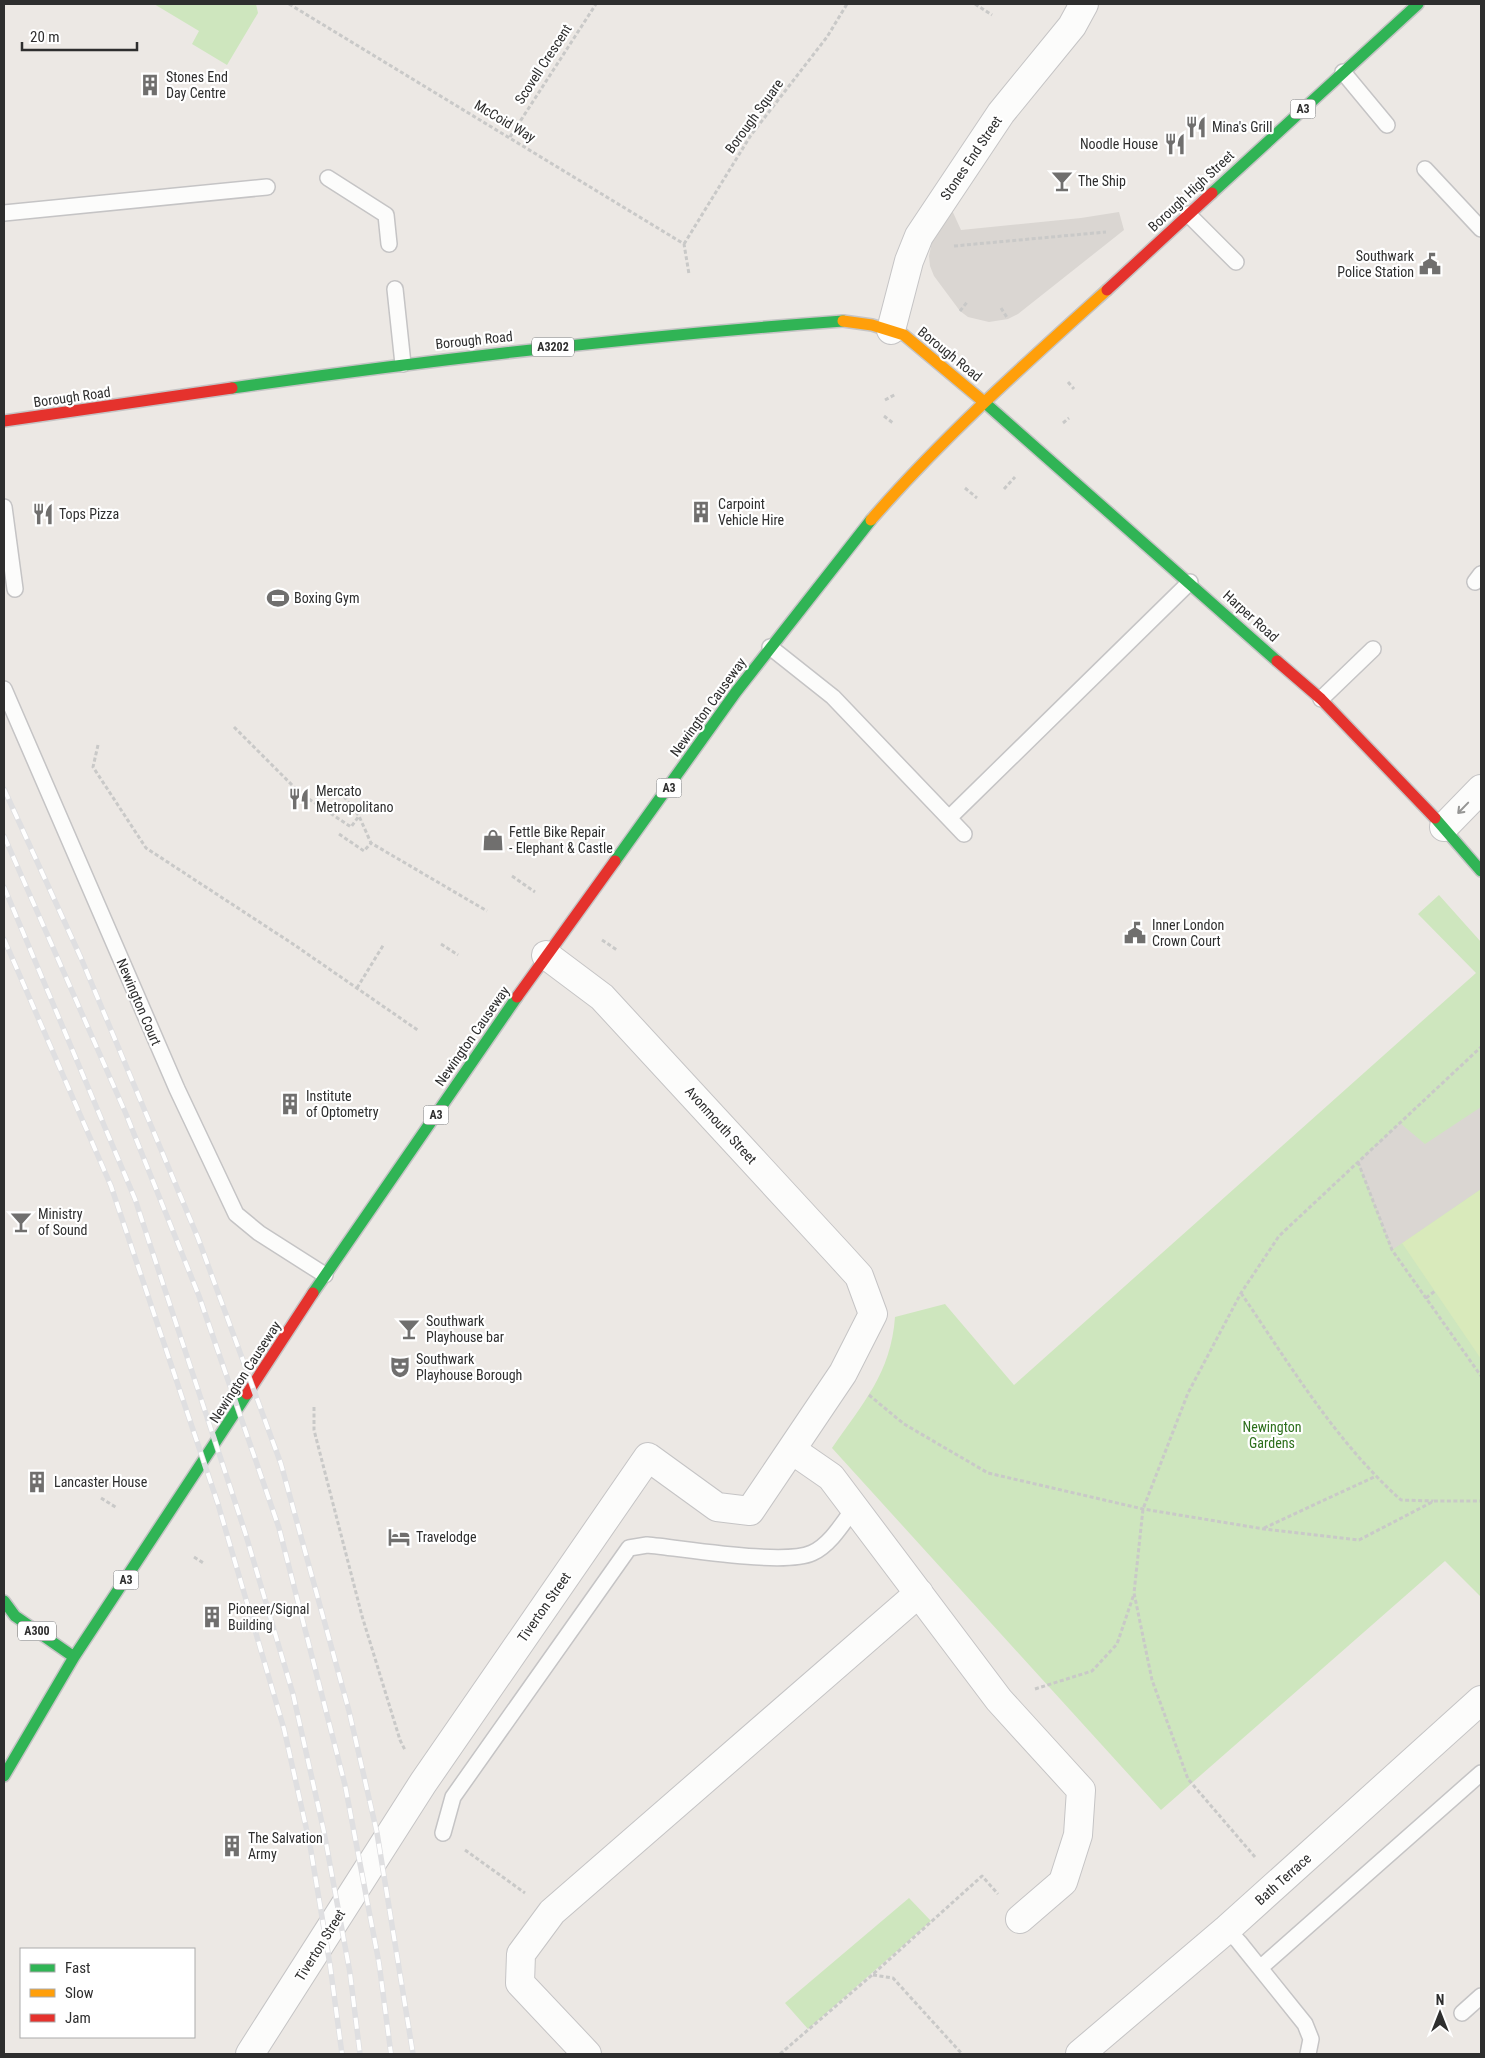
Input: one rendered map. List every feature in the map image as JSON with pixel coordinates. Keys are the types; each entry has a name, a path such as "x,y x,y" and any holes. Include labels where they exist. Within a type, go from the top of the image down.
{"main road":[{"name":"Borough High Street","path":"984,402 1418,4"},
{"name":"Borough Road","path":"4,421 403,364 691,332 849,321 891,330 904,336 928,353 984,402"},
{"name":"Harper Road","path":"984,402 1321,698 1444,828 1481,871"},
{"name":"Newington Causeway","path":"4,1776 74,1657 325,1275 546,955 770,647 851,543 904,482 984,402"},
{"name":"A300","path":"4,1601 15,1616 74,1657"}],"street":[{"name":"Stones End Street","path":"891,330 909,261 919,236 1001,114 1072,26 1084,4"},
{"path":"1444,828 1481,789"},
{"name":"Avonmouth Street","path":"546,955 602,997 839,1254 859,1276 873,1314"},
{"name":"Tiverton Street","path":"250,2054 423,1783 648,1457 717,1507 750,1511 843,1373 873,1314"},
{"path":"792,1450 831,1477 999,1700 1081,1790 1078,1835 1063,1882 1020,1919"},
{"path":"587,2054 520,1983 522,1954 552,1912 919,1593"},
{"name":"Bath Terrace","path":"1080,2054 1226,1930 1481,1700"}],"lane":[{"path":"1343,72 1387,125"},
{"path":"1425,169 1481,229"},
{"path":"328,178 386,215 389,244"},
{"path":"4,213 267,187"},
{"path":"1188,214 1236,262"},
{"path":"394,289 403,364"},
{"path":"4,507 15,589"},
{"path":"949,818 1190,582"},
{"path":"770,647 833,697 964,834"},
{"path":"1321,698 1373,649"},
{"name":"Newington Court","path":"4,690 177,1089 236,1214 259,1233 325,1275"},
{"path":"443,1833 453,1797 629,1548 647,1545 782,1559 812,1553 833,1536 854,1508"},
{"path":"1260,1968 1481,1773"},
{"path":"1226,1930 1260,1968 1305,2024 1311,2038 1308,2054"},
{"path":"1462,2013 1481,1996"}],"path":[{"name":"McCoid Way","path":"288,4 294,5 684,244"},
{"name":"Scovell Crescent","path":"510,137 596,4"},
{"name":"Borough Square","path":"684,244 751,135 827,36 847,4"},
{"path":"975,4 992,15"},
{"path":"949,247 1106,232"},
{"path":"684,244 689,274"},
{"path":"960,311 968,301"},
{"path":"1001,308 1008,319"},
{"path":"1068,382 1074,389"},
{"path":"885,400 896,394"},
{"path":"884,416 893,423"},
{"path":"1063,423 1069,418"},
{"path":"1004,489 1015,477"},
{"path":"966,488 978,498"},
{"path":"234,727 300,793 351,828 359,816"},
{"path":"98,745 94,766 146,848 293,944 419,1031"},
{"path":"336,786 359,816 371,844 487,912"},
{"path":"339,834 364,851 371,844"},
{"path":"512,876 535,892"},
{"path":"602,940 617,950"},
{"path":"356,988 384,944"},
{"path":"441,944 458,955"},
{"path":"999,1700 1092,1671 1117,1644 1134,1593 1143,1509 1188,1393 1241,1293 1279,1236 1481,1048"},
{"path":"1358,1162 1392,1250 1481,1376"},
{"path":"1426,1298 1435,1291"},
{"path":"1241,1293 1325,1415 1374,1477 1401,1500 1481,1500"},
{"path":"843,1373 904,1424 988,1473 1143,1509 1264,1528 1359,1540 1434,1501"},
{"path":"314,1407 314,1430 362,1616 400,1740 423,1783"},
{"path":"1264,1528 1374,1477"},
{"path":"101,1498 117,1508"},
{"path":"194,1557 205,1564"},
{"path":"1134,1593 1152,1680 1188,1779 1261,1863"},
{"path":"443,1833 552,1912"},
{"path":"780,2054 872,1975 982,1876 1020,1919"},
{"path":"872,1975 893,1978 962,2054"}],"green space":[{"path":"154,4 256,4 258,13 227,65 192,44 199,31"},
{"name":"Newington Gardens","path":"1439,895 1481,942 1481,1597 1445,1561 1161,1810 832,1448 874,1387 888,1355 895,1317 945,1304 1014,1385 1476,973 1418,914"},
{"path":"1481,1189 1481,1359 1402,1243"},
{"path":"909,1898 931,1921 808,2029 785,2003"}],"shaded area":[{"path":"951,208 961,230 1081,218 1119,212 1124,230 1018,314 1008,319 989,322 968,317 960,311 934,276 930,266 929,256 933,237"},
{"path":"1481,1107 1481,1189 1392,1250 1358,1162 1400,1123 1425,1144"}],"railway":[{"path":"4,789 81,958 198,1238 281,1464 349,1711 377,1833 413,2054"},
{"path":"4,836 126,1114 199,1296 279,1528 345,1785 379,1963 391,2054"},
{"path":"4,887 135,1199 245,1532 293,1694 324,1832 350,1973 360,2054"},
{"path":"4,939 111,1186 218,1504 284,1729 310,1845 330,1965 342,2054"}],"traffic: fast":[{"path":"1212,193 1418,4"},
{"path":"232,388 538,349 843,321"},
{"path":"984,402 1277,661"},
{"path":"615,861 736,692 871,520"},
{"path":"1435,818 1481,871"},
{"path":"313,1293 517,997"},
{"path":"4,1776 74,1657 247,1394"},
{"path":"4,1601 15,1616 74,1657"}],"traffic: slow":[{"path":"871,520 898,489 956,430 1015,373 1107,290"},
{"path":"843,321 872,325 904,335 984,402"}],"traffic: jam":[{"path":"1107,290 1212,193"},
{"path":"4,421 232,388"},
{"path":"1277,661 1321,699 1435,818"},
{"path":"517,997 615,861"},
{"path":"247,1394 313,1293"}],"place":[{"name":"Stones End Day Centre","path":"150,85"},
{"name":"Mina's Grill","path":"1196,127"},
{"name":"Noodle House","path":"1175,144"},
{"name":"The Ship","path":"1062,181"},
{"name":"Southwark Police Station","path":"1430,264"},
{"name":"Carpoint Vehicle Hire","path":"701,512"},
{"name":"Tops Pizza","path":"43,514"},
{"name":"Boxing Gym","path":"278,598"},
{"name":"Mercato Metropolitano","path":"299,799"},
{"name":"Fettle Bike Repair - Elephant & Castle","path":"493,840"},
{"name":"Inner London Crown Court","path":"1135,933"},
{"name":"Institute of Optometry","path":"290,1104"},
{"name":"Ministry of Sound","path":"21,1222"},
{"name":"Southwark Playhouse bar","path":"409,1329"},
{"name":"Southwark Playhouse Borough","path":"400,1367"},
{"name":"Lancaster House","path":"37,1482"},
{"name":"Travelodge","path":"399,1537"},
{"name":"Pioneer/Signal Building","path":"212,1617"},
{"name":"The Salvation Army","path":"232,1846"}]}
